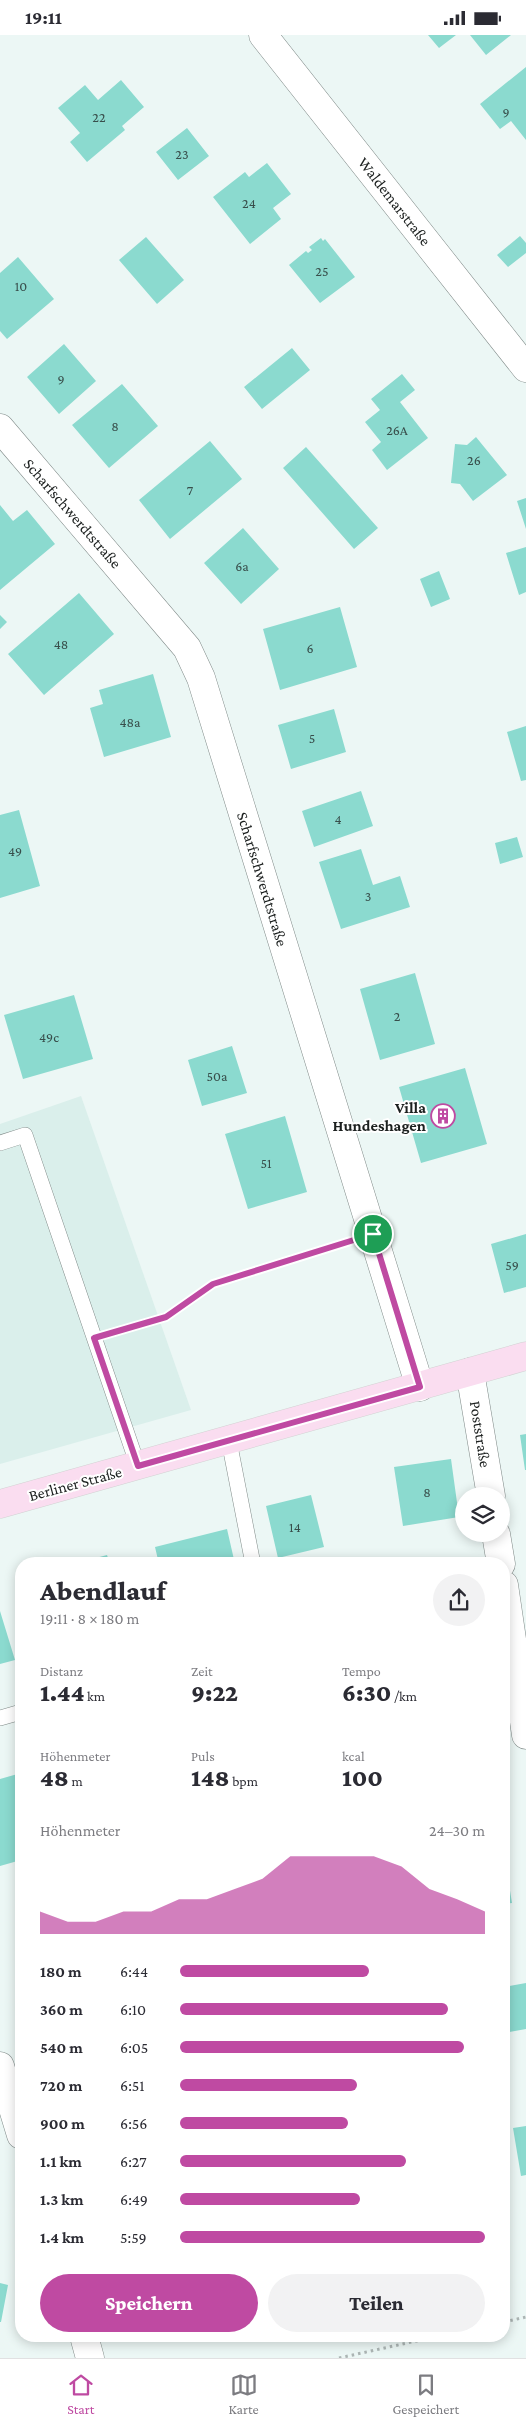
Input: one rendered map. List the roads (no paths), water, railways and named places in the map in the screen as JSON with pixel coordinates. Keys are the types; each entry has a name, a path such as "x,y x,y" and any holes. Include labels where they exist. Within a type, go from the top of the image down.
{"main road":[{"name":"Berliner Straße","path":"0,1504 526,1356"}],"street":[{"name":"Waldemarstraße","path":"263,35 526,368"},
{"name":"Scharfschwerdtstraße","path":"0,428 187,648 204,687 420,1387"},
{"name":"Poststraße","path":"470,1372 489,1487"},
{"path":"497,1542 500,1557"},
{"path":"510,1626 526,1735"},
{"path":"0,2066 15,2115"},
{"path":"86,2342 90,2358"}],"lane":[{"path":"0,1143 25,1135 138,1466"},
{"path":"229,1441 253,1557"},
{"path":"0,1718 15,1714"}],"place":[{"name":"Villa Hundeshagen","path":"443,1116"}]}
